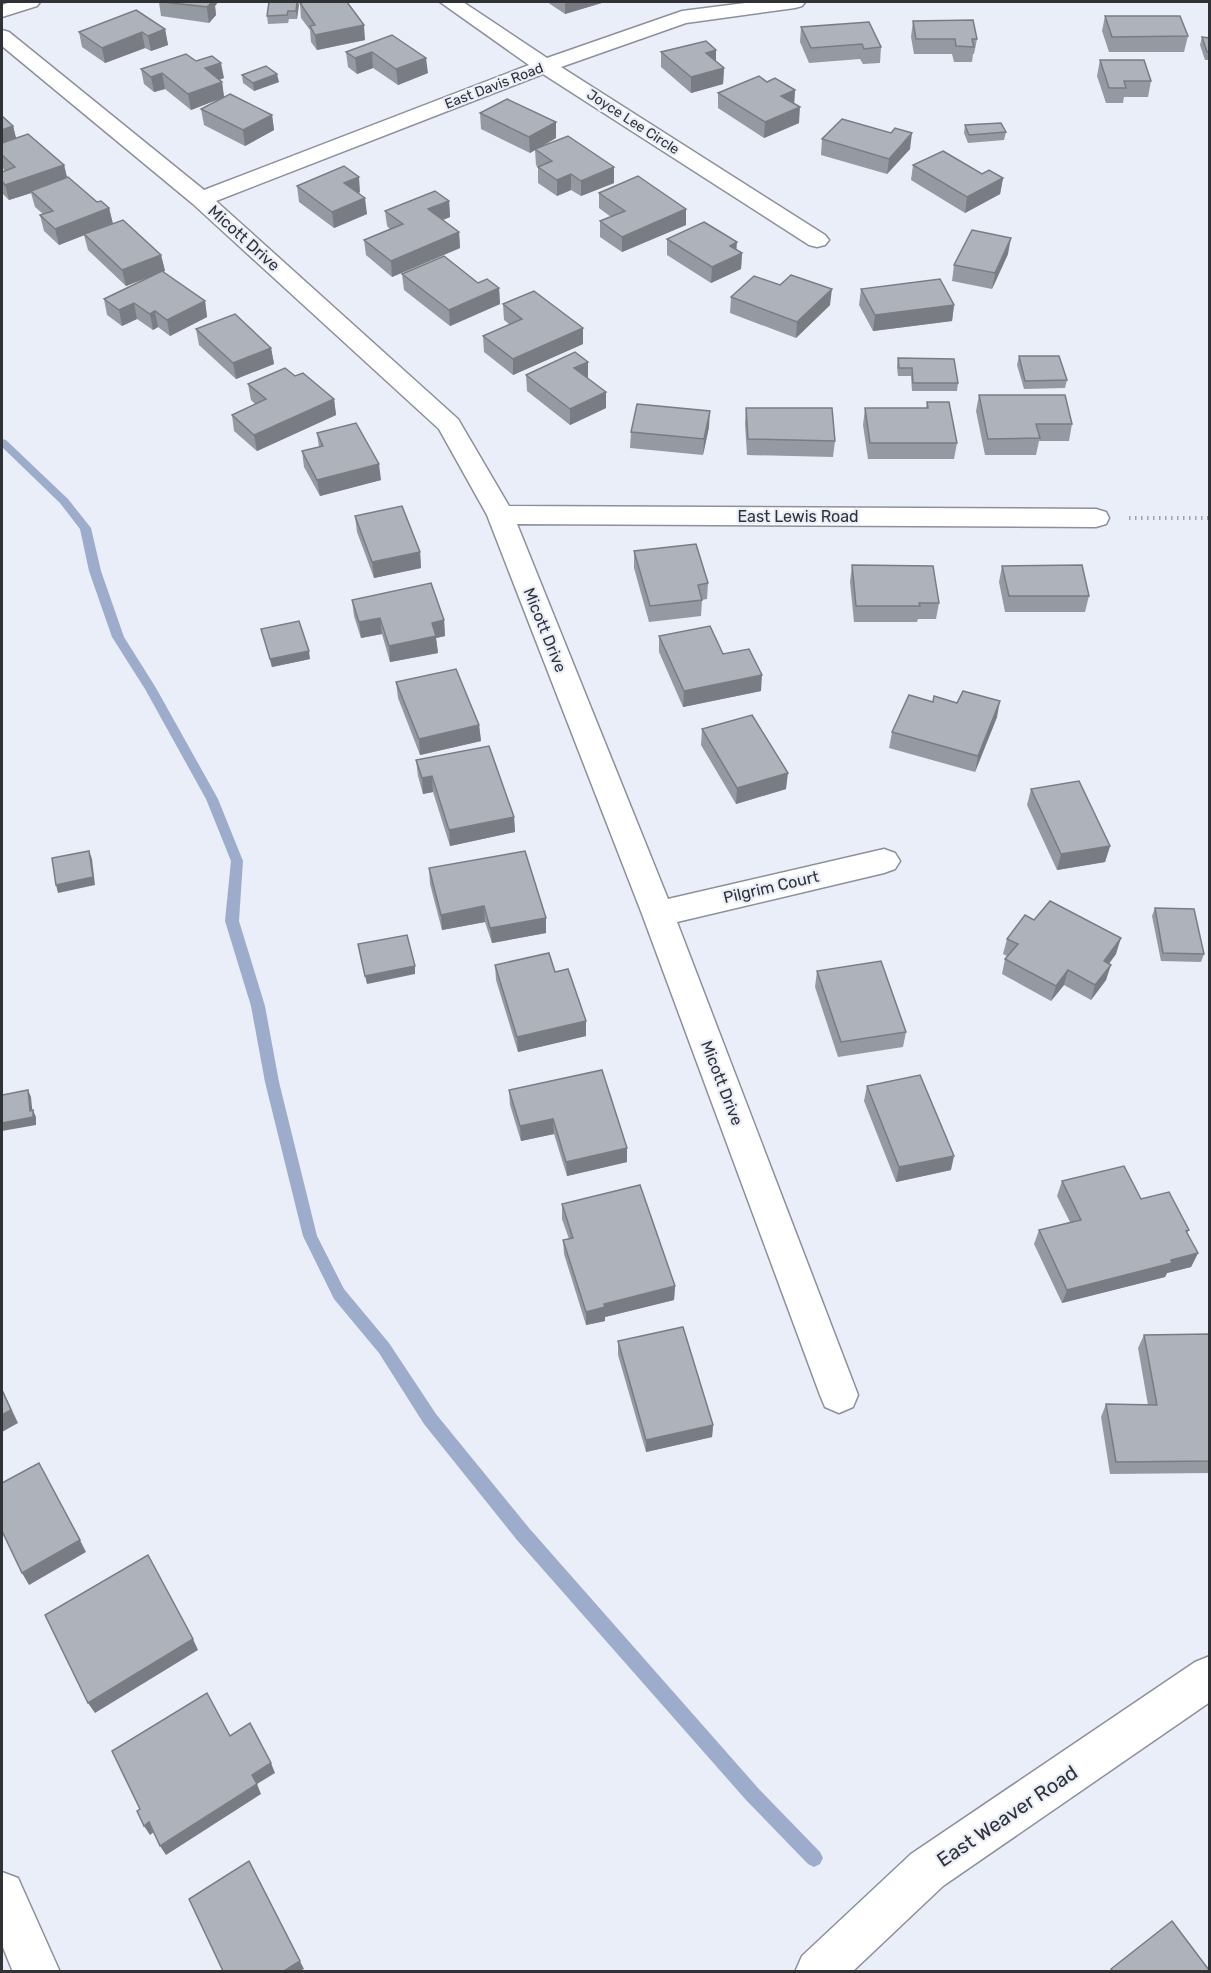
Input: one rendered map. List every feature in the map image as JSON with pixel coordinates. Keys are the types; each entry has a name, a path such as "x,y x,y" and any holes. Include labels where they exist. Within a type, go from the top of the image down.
{"street":[{"path":"2,11 30,2"},
{"name":"Joyce Lee Circle","path":"450,2 545,66 817,240"},
{"name":"East Davis Road","path":"201,199 545,66 682,17 795,2"},
{"name":"Micott Drive","path":"2,36 201,199 449,425 500,515 658,914 839,1395"},
{"name":"East Lewis Road","path":"500,515 1096,518"},
{"name":"Pilgrim Court","path":"658,914 884,861"},
{"name":"East Weaver Road","path":"818,1971 927,1870 1209,1677"},
{"path":"2,1894 37,1971"}],"path":[{"path":"1096,518 1209,518"}],"building":[{"path":"163,2 212,2 207,7"},
{"path":"269,2 297,2 296,11 288,11 287,15 267,16"},
{"path":"347,2 364,25 315,35 310,26 315,25 300,3"},
{"path":"136,10 165,29 148,36 142,32 102,48 79,32"},
{"path":"1105,16 1180,16 1188,36 1112,37"},
{"path":"973,20 977,39 972,39 974,47 956,46 955,39 916,39 913,21"},
{"path":"869,22 881,47 864,49 862,44 811,48 801,27"},
{"path":"392,35 426,58 396,69 372,52 355,58 346,52"},
{"path":"1202,37 1209,38 1209,52 1207,52"},
{"path":"706,41 716,50 706,53 724,68 691,77 661,52"},
{"path":"186,54 196,61 212,56 221,63 205,68 222,82 188,94 162,73 151,77 141,69"},
{"path":"1100,60 1144,60 1151,81 1124,81 1126,88 1109,88"},
{"path":"266,66 277,74 253,83 242,75"},
{"path":"759,76 767,82 775,78 795,90 781,96 800,107 765,122 718,93"},
{"path":"230,94 272,115 243,130 201,109"},
{"path":"507,99 556,122 529,137 480,113"},
{"path":"2,116 13,126 2,130"},
{"path":"842,119 891,133 895,128 912,133 889,159 822,139"},
{"path":"1001,123 1006,132 969,135 965,125"},
{"path":"28,134 64,165 5,185 2,181 2,172 15,167 2,155 2,143"},
{"path":"568,136 614,167 581,181 571,174 557,180 538,167 552,161 535,149"},
{"path":"943,151 982,174 989,170 1003,178 967,197 913,165"},
{"path":"344,166 359,177 344,183 365,198 332,212 297,186"},
{"path":"638,176 686,209 622,237 600,221 625,211 599,193"},
{"path":"68,177 97,202 101,201 109,208 55,229 40,215 53,211 31,191"},
{"path":"435,191 449,201 428,209 459,232 391,261 364,240 403,224 385,211"},
{"path":"123,220 161,255 122,270 84,234"},
{"path":"704,222 737,242 730,246 742,253 712,267 667,239"},
{"path":"972,230 1011,238 995,273 954,265"},
{"path":"444,256 478,283 487,279 499,288 449,310 402,274"},
{"path":"162,271 205,301 167,320 155,311 150,314 134,303 119,310 104,299"},
{"path":"791,275 832,289 797,322 731,297 754,276 780,285"},
{"path":"940,279 954,305 875,315 861,289"},
{"path":"534,291 583,328 513,359 483,336 522,319 503,304"},
{"path":"235,314 271,348 233,363 196,329"},
{"path":"575,352 588,362 574,368 606,392 570,409 526,375"},
{"path":"1019,356 1059,356 1067,380 1025,381"},
{"path":"898,358 954,359 958,383 913,383 912,368 899,368"},
{"path":"285,368 295,376 303,373 334,399 254,435 232,415 266,399 248,384"},
{"path":"979,395 1065,395 1072,424 1036,424 1040,438 988,439"},
{"path":"927,402 949,402 957,443 870,443 865,408 928,408"},
{"path":"637,404 710,411 704,439 631,432"},
{"path":"746,408 832,408 835,441 748,439"},
{"path":"356,423 379,464 317,480 302,451 323,446 317,433"},
{"path":"402,506 420,552 372,562 355,516"},
{"path":"696,544 708,583 698,585 702,600 650,606 634,551"},
{"path":"852,565 933,566 939,603 919,603 920,606 856,606"},
{"path":"1082,565 1089,596 1009,596 1002,566"},
{"path":"431,583 444,620 432,623 436,636 389,646 380,618 359,622 352,600"},
{"path":"299,621 309,651 270,659 261,629"},
{"path":"710,626 723,654 749,649 762,675 684,691 659,636"},
{"path":"456,669 479,725 419,739 396,682"},
{"path":"963,691 1000,701 978,756 892,732 909,695 933,702 934,696 957,703"},
{"path":"752,715 788,773 737,788 702,729"},
{"path":"489,746 514,817 449,830 432,776 422,778 416,760"},
{"path":"1079,781 1110,846 1061,854 1031,789"},
{"path":"89,851 93,877 56,885 52,858"},
{"path":"525,851 546,918 490,928 484,906 441,915 429,868"},
{"path":"1050,901 1121,938 1104,961 1111,965 1095,985 1068,970 1056,986 1005,959 1018,944 1007,939 1025,915 1034,920"},
{"path":"1155,908 1194,909 1204,954 1163,953"},
{"path":"407,935 415,966 365,976 358,944"},
{"path":"549,953 555,972 568,969 586,1021 517,1037 495,965"},
{"path":"881,961 906,1032 841,1042 817,971"},
{"path":"602,1070 627,1148 566,1162 553,1119 520,1126 509,1090"},
{"path":"920,1075 954,1156 899,1167 867,1086"},
{"path":"28,1090 30,1111 33,1110 33,1117 2,1123 2,1095"},
{"path":"1124,1166 1141,1199 1169,1192 1198,1253 1171,1260 1172,1263 1067,1290 1039,1230 1081,1220 1062,1181"},
{"path":"640,1185 675,1286 604,1304 605,1307 586,1312 563,1240 573,1238 562,1204"},
{"path":"683,1327 713,1425 646,1440 618,1341"},
{"path":"1209,1334 1209,1461 1116,1462 1106,1404 1157,1405 1144,1335"},
{"path":"2,1390 11,1410 2,1415"},
{"path":"39,1463 80,1540 22,1573 2,1531 2,1483"},
{"path":"148,1555 193,1639 88,1703 45,1615"},
{"path":"207,1693 230,1736 250,1723 271,1763 252,1775 257,1784 160,1846 149,1822 144,1826 137,1811 140,1809 112,1751"},
{"path":"249,1861 300,1961 284,1971 223,1971 189,1899"},
{"path":"1172,1921 1209,1971 1113,1971 1111,1969"}],"waterway":[{"path":"2,442 64,501 85,528 95,571 118,637 150,688 212,799 237,861 232,921 258,1006 272,1082 310,1236 339,1294 384,1348 430,1419 523,1534 752,1794 814,1858"}]}
